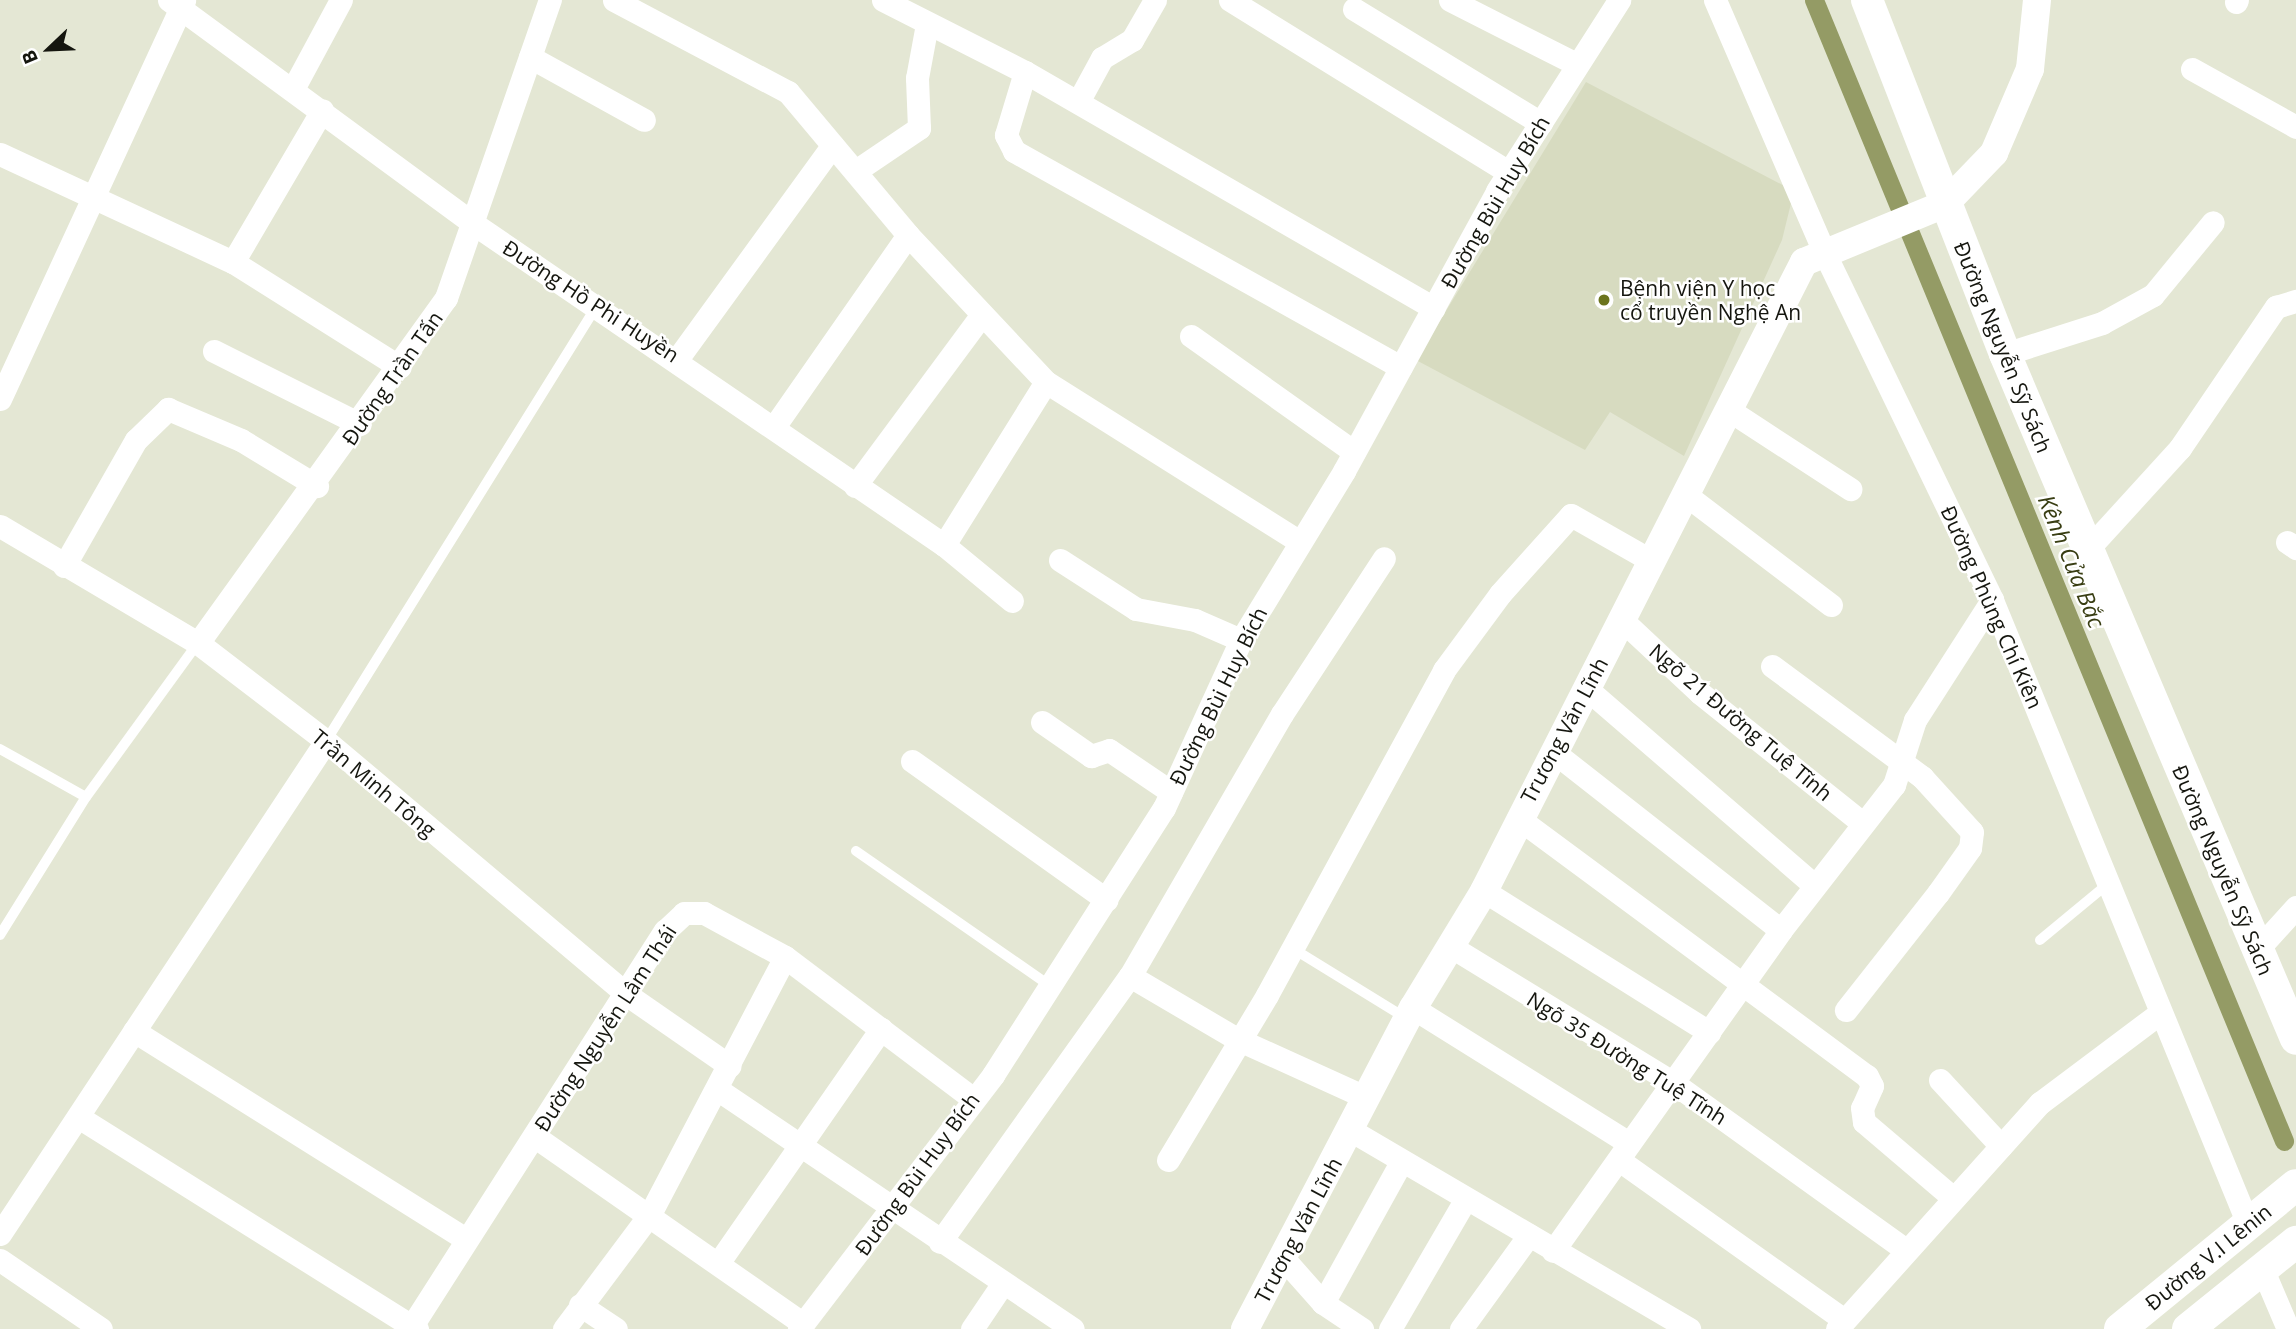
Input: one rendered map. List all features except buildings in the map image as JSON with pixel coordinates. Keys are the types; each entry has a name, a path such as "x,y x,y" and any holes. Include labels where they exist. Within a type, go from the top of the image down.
{"main road":[{"name":"Đường Nguyễn Sỹ Sách","path":"1867,0 1940,206 2296,1040"},
{"name":"Đường V.I Lênin","path":"2120,1329 2296,1185"},
{"name":"Đường V.I Lênin","path":"2189,1329 2296,1241"}],"street":[{"path":"293,89 341,0"},
{"name":"Đường Trần Tấn","path":"198,643 317,486 446,298 550,0"},
{"path":"614,0 779,85 857,170 908,235 981,316 1046,382 1300,542"},
{"path":"883,0 1025,72 1434,308"},
{"path":"1078,102 1102,58 1132,40 1155,0"},
{"path":"1230,0 1509,172"},
{"path":"1450,0 1576,64"},
{"name":"Đường Bùi Huy Bích","path":"801,1326 893,1210 1052,987 1107,900 1171,792 1241,640 1354,452 1509,172 1619,0"},
{"name":"Đường Phùng Chí Kiên","path":"1715,0 1824,252 1992,600 2110,883 2157,1015 2248,1224"},
{"path":"1940,206 1994,153 2013,119 2030,69 2037,0"},
{"path":"0,399 178,3"},
{"name":"Đường Hồ Phi Huyền","path":"178,3 474,224 678,358 855,486 944,545 1012,601"},
{"path":"1354,9 1541,123"},
{"path":"857,170 919,128 917,78 927,24"},
{"path":"530,57 644,120"},
{"path":"2192,69 2296,127"},
{"path":"1025,72 1006,135 1014,151 1401,367"},
{"path":"233,262 322,110"},
{"path":"678,358 834,145"},
{"path":"0,154 93,194 233,262 400,367"},
{"name":"Trương Văn Lĩnh","path":"1245,1329 1352,1131 1411,1013 1484,891 1518,818 1555,753 1804,262 1940,206"},
{"path":"2005,354 2102,323 2153,295 2213,222"},
{"path":"774,427 908,235"},
{"path":"2087,550 2180,448 2276,307 2296,301"},
{"path":"855,486 981,316"},
{"path":"1191,336 1354,452"},
{"path":"214,351 360,424"},
{"path":"944,545 1046,382"},
{"path":"64,566 136,440 168,409 242,440 317,486"},
{"path":"1729,410 1850,489"},
{"path":"1686,495 1831,605"},
{"path":"1168,1160 1292,948 1444,670 1562,523 1571,515 1583,517 1652,561"},
{"name":"Trần Minh Tông","path":"0,526 198,643 326,741 626,994 730,1066"},
{"path":"940,1242 1130,976 1282,714 1384,558"},
{"path":"1060,560 1136,609 1195,620 1241,640"},
{"path":"1553,1251 1781,930 1862,823 1895,785 1900,760 1915,720 1992,600"},
{"name":"Ngõ 21 Đường Tuệ Tĩnh","path":"1622,620 1700,693 1862,823"},
{"path":"1772,666 1900,760 1962,819 1972,832 1970,848 1846,1010"},
{"path":"1587,689 1815,886"},
{"path":"1042,722 1091,756 1109,750 1171,792"},
{"path":"0,1234 80,1118 134,1031 326,741"},
{"path":"1555,753 1781,930"},
{"path":"912,761 1107,900"},
{"path":"1518,818 1867,1076 1872,1086 1862,1108 1864,1122 1952,1197"},
{"path":"1484,891 1709,1032"},
{"path":"2257,950 2296,907"},
{"name":"Đường Nguyễn Lâm Thái","path":"413,1328 466,1239 665,931 684,913 704,913 785,957 971,1097"},
{"name":"Ngõ 35 Đường Tuệ Tĩnh","path":"1450,946 1672,1082 1903,1249"},
{"path":"564,1329 650,1214 785,957"},
{"path":"1130,976 1237,1039 1367,1098"},
{"path":"1411,1013 1624,1152 1841,1324 1903,1249 2074,1074 2157,1015"},
{"path":"719,1262 803,1146 881,1029"},
{"path":"134,1031 466,1239"},
{"path":"1940,1080 2001,1146"},
{"path":"717,1089 803,1146 1000,1286 1073,1329"},
{"path":"80,1118 413,1328"},
{"path":"1352,1131 1400,1164 1529,1235 1689,1329"},
{"path":"534,1136 719,1262 801,1326"},
{"path":"1323,1303 1400,1164"},
{"path":"1390,1329 1465,1200"},
{"path":"1461,1329 1529,1235"},
{"path":"1283,1258 1323,1303 1362,1329"},
{"path":"0,1260 101,1329"},
{"path":"2262,1268 2288,1329"},
{"path":"972,1329 1000,1286"},
{"path":"580,1305 616,1329"}],"lane":[{"path":"326,741 597,306"},
{"path":"0,935 4,918 86,797 198,643"},
{"path":"0,749 86,797"},
{"path":"856,851 1052,987"},
{"path":"2040,940 2110,883"},
{"path":"1292,948 1411,1013"}],"shaded area":[{"name":"Bệnh viện Y học cổ truyền Nghệ An","path":"1586,82 1794,191 1782,240 1684,456 1610,412 1585,450 1416,360"}],"waterway":[{"name":"Kênh Cửa Bắc","path":"1814,0 2284,1141"}],"place":[{"name":"Bệnh viện Y học cổ truyền Nghệ An","path":"1604,300"}]}
